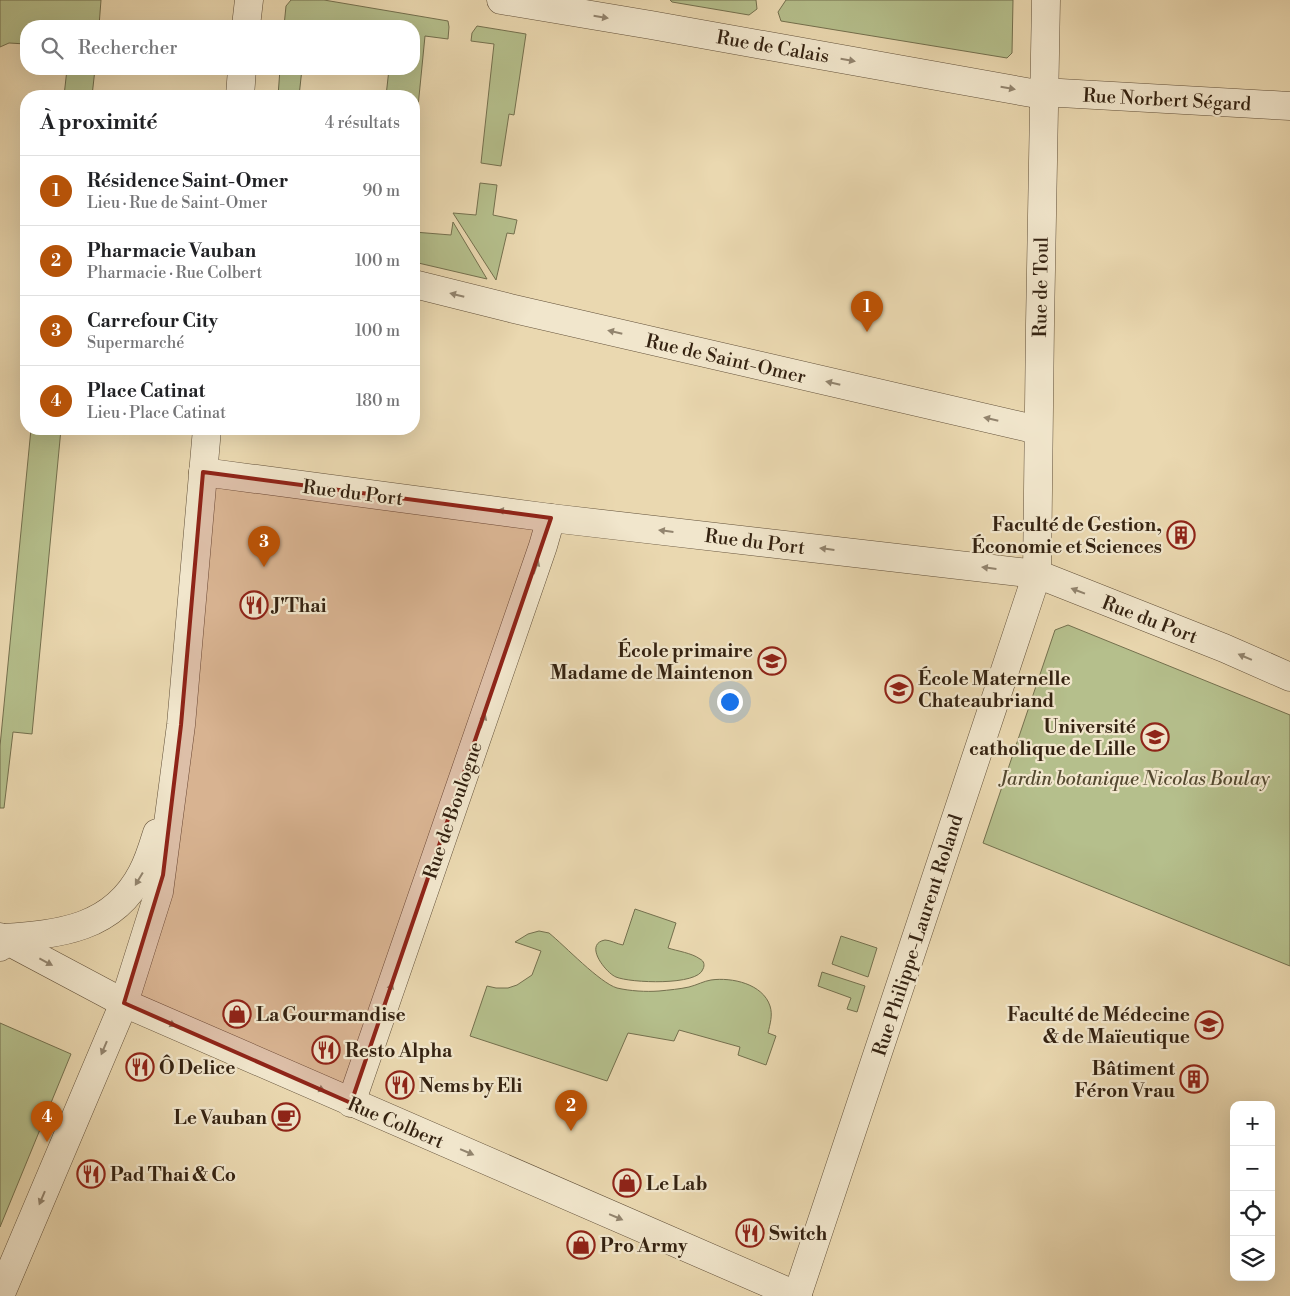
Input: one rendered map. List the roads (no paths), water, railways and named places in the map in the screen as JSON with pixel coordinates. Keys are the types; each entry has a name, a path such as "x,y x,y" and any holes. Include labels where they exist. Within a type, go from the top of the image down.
{"street":[{"path":"247,20 249,0"},
{"name":"Rue de Calais","path":"502,0 1044,95"},
{"name":"Rue de Toul","path":"1037,574 1046,0"},
{"path":"240,90 242,75"},
{"name":"Rue Norbert Ségard","path":"1044,95 1060,93 1290,106"},
{"name":"Rue de Saint-Omer","path":"420,285 1038,430"},
{"path":"0,1296 124,1004 160,892 181,725 206,435"},
{"name":"Rue du Port","path":"203,472 552,518 1037,574 1224,648 1290,677"},
{"name":"Rue de Boulogne","path":"351,1102 552,518"},
{"name":"Rue Philippe-Laurent Roland","path":"797,1296 1037,574"},
{"path":"1,941 65,932 104,916 120,904 143,872 174,784"},
{"name":"Rue Colbert","path":"1,941 124,1004 797,1296"}],"place":[{"name":"Résidence Saint-Omer","path":"867,332"},
{"name":"Faculté de Gestion, Économie et Sciences","path":"1181,535"},
{"name":"Carrefour City","path":"264,567"},
{"name":"J'Thai","path":"254,605"},
{"name":"École primaire Madame de Maintenon","path":"772,661"},
{"name":"École Maternelle Chateaubriand","path":"899,689"},
{"name":"Université catholique de Lille","path":"1155,737"},
{"name":"La Gourmandise","path":"237,1014"},
{"name":"Faculté de Médecine & de Maïeutique","path":"1209,1025"},
{"name":"Resto Alpha","path":"326,1050"},
{"name":"Ô Delice","path":"140,1067"},
{"name":"Bâtiment Féron Vrau","path":"1194,1079"},
{"name":"Nems by Eli","path":"400,1085"},
{"name":"Le Vauban","path":"286,1117"},
{"name":"Pharmacie Vauban","path":"571,1131"},
{"name":"Place Catinat","path":"47,1142"},
{"name":"Pad Thai & Co","path":"91,1174"},
{"name":"Le Lab","path":"627,1183"},
{"name":"Switch","path":"750,1233"},
{"name":"Pro Army","path":"581,1245"}],"park label":[{"name":"Jardin botanique Nicolas Boulay","path":"1135,778"}]}
